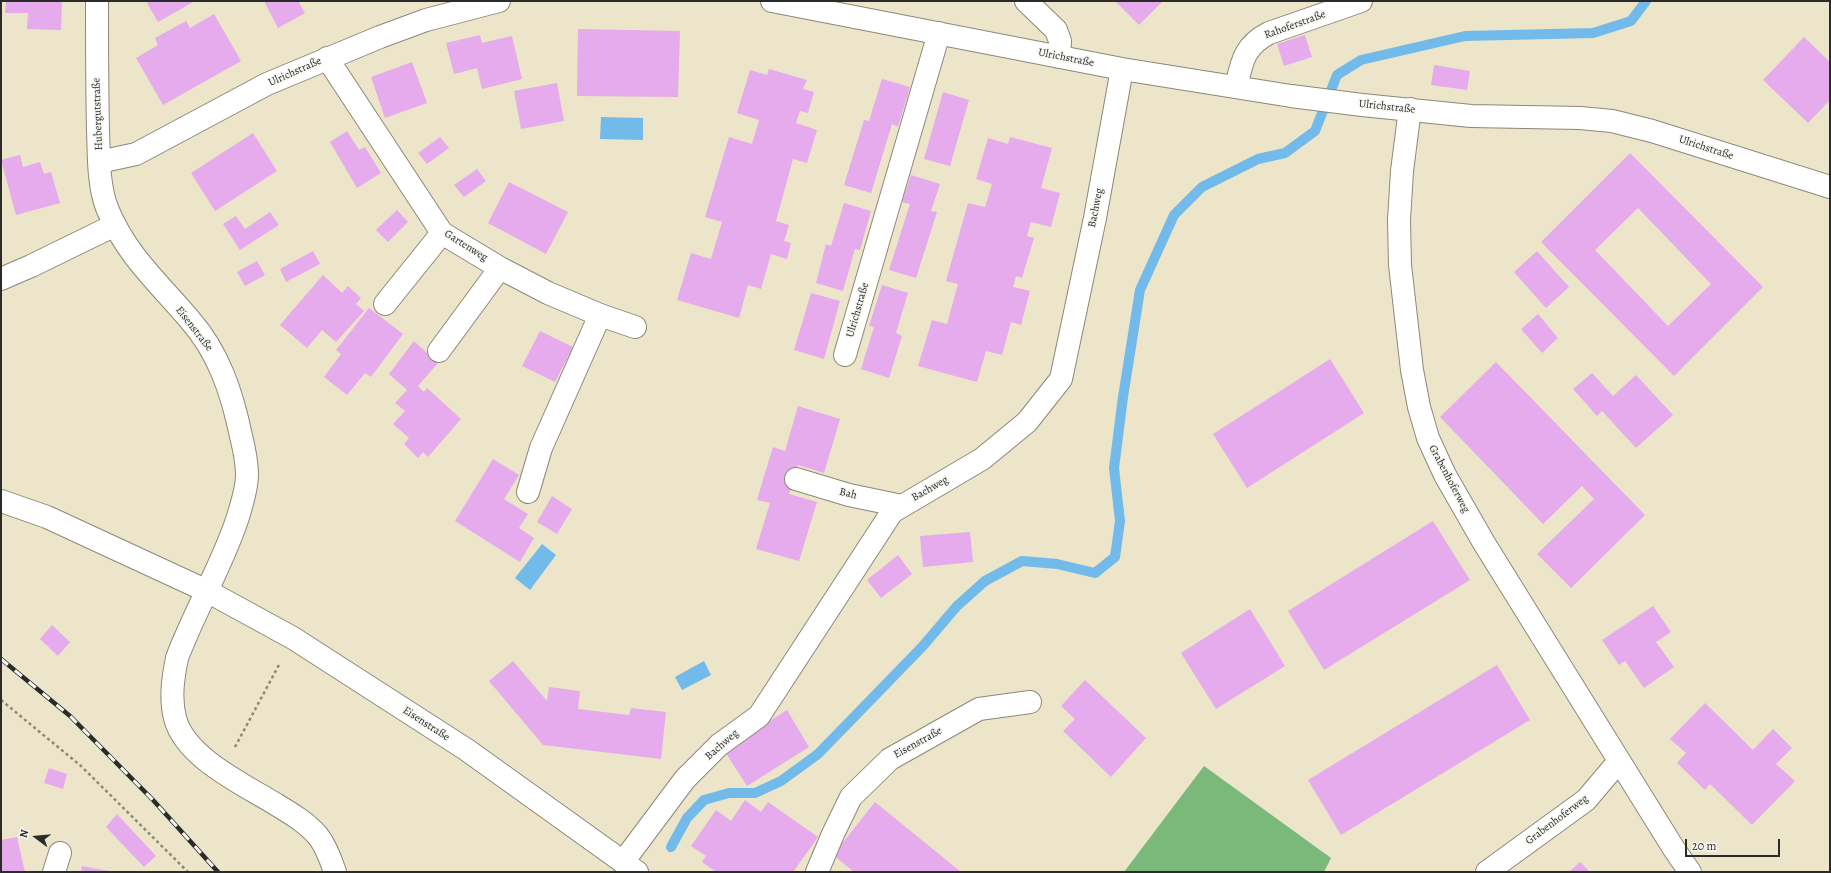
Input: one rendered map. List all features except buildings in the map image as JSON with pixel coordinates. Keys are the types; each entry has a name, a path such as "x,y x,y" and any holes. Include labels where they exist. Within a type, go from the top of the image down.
{"street":[{"name":"Hubergutstraße","path":"97,1 96,80 99,162 101,186 115,225"},
{"name":"Ulrichstraße","path":"99,162 136,154 267,84 327,58 426,20 499,1"},
{"name":"Ulrichstraße","path":"772,1 1122,69 1292,96 1471,116 1580,118 1612,121 1652,131 1830,187"},
{"path":"1026,1 1056,30 1060,41 1059,57"},
{"name":"Rahoferstraße","path":"1236,87 1242,61 1248,49 1257,39 1269,33 1361,1"},
{"name":"Ulrichstraße","path":"845,356 939,33"},
{"name":"Gartenweg","path":"327,58 442,233 500,268 548,293 600,315 635,327"},
{"name":"Bachweg","path":"630,867 685,780 718,745 759,716 892,512 982,459 1026,422 1061,379 1095,218 1122,69"},
{"name":"Grabenhoferweg","path":"1410,109 1402,171 1399,220 1400,265 1412,370 1419,407 1428,438 1445,474 1484,543 1674,849 1690,872"},
{"path":"1,279 115,225"},
{"name":"Eisenstraße","path":"115,225 129,250 147,274 190,320 210,347 225,376 236,410 247,475 244,498 234,530 207,591"},
{"path":"385,304 442,233"},
{"path":"439,351 500,268"},
{"path":"528,492 541,448 600,315"},
{"name":"Bah","path":"796,479 849,495 902,506"},
{"name":"Eisenstraße","path":"1,501 47,517 207,591 293,638 467,750 630,867"},
{"path":"207,591 177,658 173,678 172,700 175,720 184,736 199,754 221,771 301,820 318,837 329,856 335,872"},
{"name":"Eisenstraße","path":"817,872 851,797 890,759 979,709 1030,702"},
{"name":"Grabenhoferweg","path":"1487,872 1586,800 1619,761"}],"path":[{"path":"221,771 293,638"},
{"path":"1,700 81,766 188,872"}],"green space":[{"path":"1204,766 1331,858 1324,872 1124,872"}],"water":[{"path":"601,117 643,118 643,140 600,139"},
{"path":"542,544 556,555 530,590 515,578"},
{"path":"704,661 711,675 682,690 675,677"}],"waterway":[{"path":"671,847 687,818 704,800 729,793 755,793 781,781 818,754 922,647 957,606 985,581 1022,561 1057,564 1095,573 1115,557 1120,521 1114,468 1123,397 1140,290 1174,215 1202,187 1258,159 1285,153 1315,131 1337,75 1361,60 1465,36 1593,33 1631,21 1646,1"}],"railway":[{"path":"1,659 70,716 153,800 218,872"}]}
